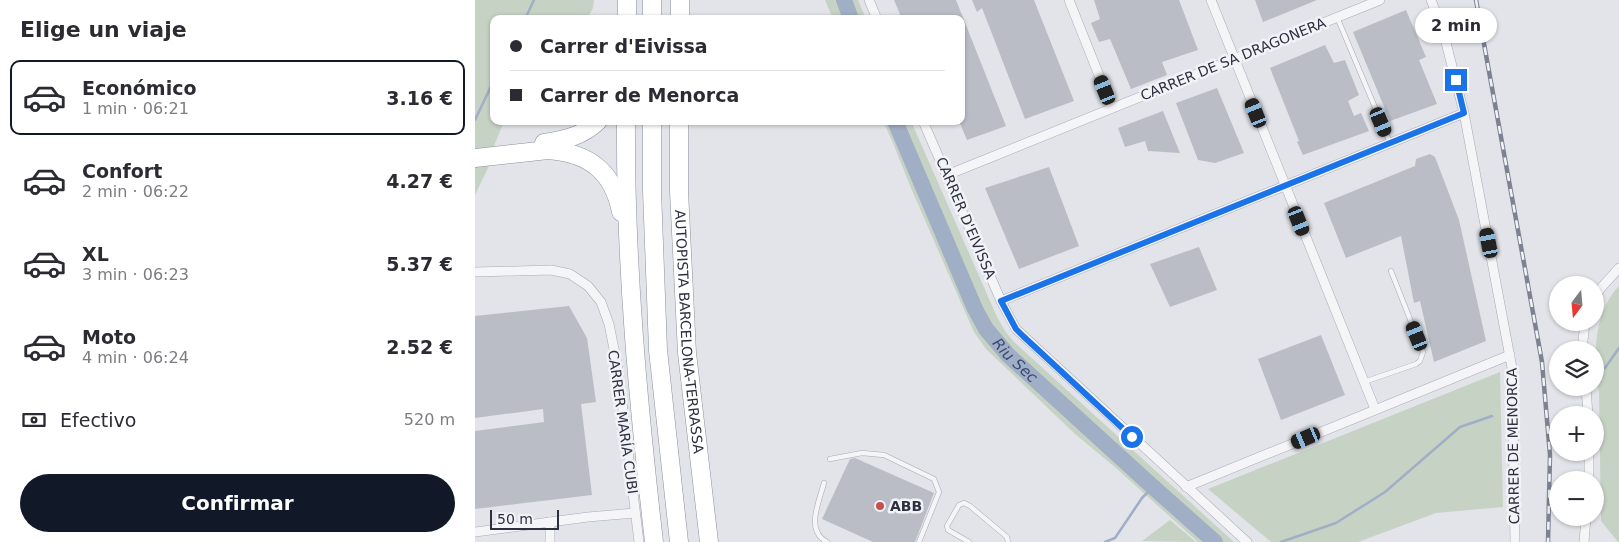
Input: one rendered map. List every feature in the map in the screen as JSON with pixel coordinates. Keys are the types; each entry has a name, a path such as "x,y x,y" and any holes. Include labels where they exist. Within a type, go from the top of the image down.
{"highway":[{"path":"627,0 627,15"},
{"path":"652,15 653,0"},
{"path":"679,0 679,15"},
{"path":"481,155 575,137 593,125"},
{"path":"626,125 631,302"},
{"path":"652,125 652,191 665,542"},
{"name":"AUTOPISTA BARCELONA-TERRASSA","path":"679,125 679,191 687,353 709,542"},
{"path":"481,155 560,151 578,155 588,160 612,184 621,210 654,542"},
{"path":"658,350 679,542"}],"street":[{"path":"869,0 875,15"},
{"path":"1069,0 1112,108"},
{"path":"1211,0 1375,409"},
{"name":"CARRER DE SA DRAGONERA","path":"947,175 1380,0"},
{"name":"CARRER DE MENORCA","path":"1431,0 1443,30 1464,113 1510,355 1512,368 1515,542"},
{"path":"1001,301 1464,113"},
{"name":"CARRER D'EIVISSA","path":"925,125 1001,301 1016,329 1247,542"},
{"path":"1604,284 1619,268"},
{"name":"CARRER MARÍA CUBI","path":"475,272 551,270 570,274 588,286 601,302 609,324 618,369 639,542"},
{"path":"1186,487 1510,355"},
{"path":"475,532 635,513"},
{"path":"550,522 551,542"},
{"path":"1584,542 1585,526"}],"lane":[{"path":"1337,17 1390,143"},
{"path":"1364,382 1417,364 1423,357 1423,352 1391,271"},
{"path":"830,459 862,453 883,455 934,479 939,492 919,542"},
{"path":"824,483 814,524 817,534 827,542"},
{"path":"969,542 947,530 947,526 959,505 964,503 1007,537 1008,542"}],"green space":[{"path":"475,0 594,0 589,15 490,15 490,125 502,125 489,166 475,195"},
{"path":"825,0 858,0 864,15 831,15"},
{"path":"885,125 913,125 997,317 1014,342 1234,542 1198,542 1116,468 1075,434 986,349 974,332"},
{"path":"1619,286 1619,542 1604,525 1604,471 1600,471 1600,461 1604,461 1604,406 1599,406 1599,396 1604,396 1604,341 1597,341 1598,331 1604,331 1604,309 1610,297"},
{"path":"1500,372 1503,507 1436,513 1358,542 1271,542 1208,489"},
{"path":"1170,520 1196,542 1142,541"}],"building":[{"path":"894,0 956,0 962,15 900,15"},
{"path":"972,0 1034,0 1074,101 1025,119 982,8 977,12"},
{"path":"1094,0 1179,0 1198,50 1162,62 1167,75 1131,89 1110,39 1099,42 1091,23 1100,19"},
{"path":"1255,0 1317,0 1263,22"},
{"path":"1406,10 1426,57 1419,60 1437,104 1390,121 1353,32"},
{"path":"965,23 1006,126 967,140 961,125 965,125"},
{"path":"1325,45 1334,63 1345,60 1359,95 1348,101 1354,116 1361,113 1369,131 1303,155 1270,68"},
{"path":"1217,88 1244,153 1215,163 1198,160 1176,103"},
{"path":"1163,111 1180,153 1148,151 1145,141 1125,147 1118,128"},
{"path":"1430,154 1435,157 1459,220 1486,341 1434,362 1420,301 1414,303 1401,236 1346,258 1324,203 1415,166 1416,159"},
{"path":"1049,167 1079,246 1019,269 985,188"},
{"path":"1199,247 1217,290 1170,307 1150,264"},
{"path":"569,306 587,338 596,402 581,404 592,495 475,509 475,431 544,422 543,409 475,418 475,316"},
{"path":"1321,335 1345,395 1281,420 1258,359"},
{"name":"ABB","path":"855,458 934,493 915,542 873,542 822,519 850,459"}],"waterway":[{"path":"527,15 534,0"},
{"name":"Riu Sec","path":"844,0 850,15"},
{"path":"475,120 490,88"},
{"name":"Riu Sec","path":"897,125 975,309 986,329 1008,355 1215,542"},
{"path":"1605,368 1619,348"},
{"path":"1281,542 1336,523 1385,492 1460,427 1492,416"},
{"path":"1105,542 1115,538 1142,498 1153,487"}],"railway":[{"path":"1476,0 1542,362 1550,455 1548,542"}],"place":[{"name":"ABB","path":"880,506"}],"route":[{"path":"1132,437 1016,329 1001,301 1464,113 1456,80"}]}
